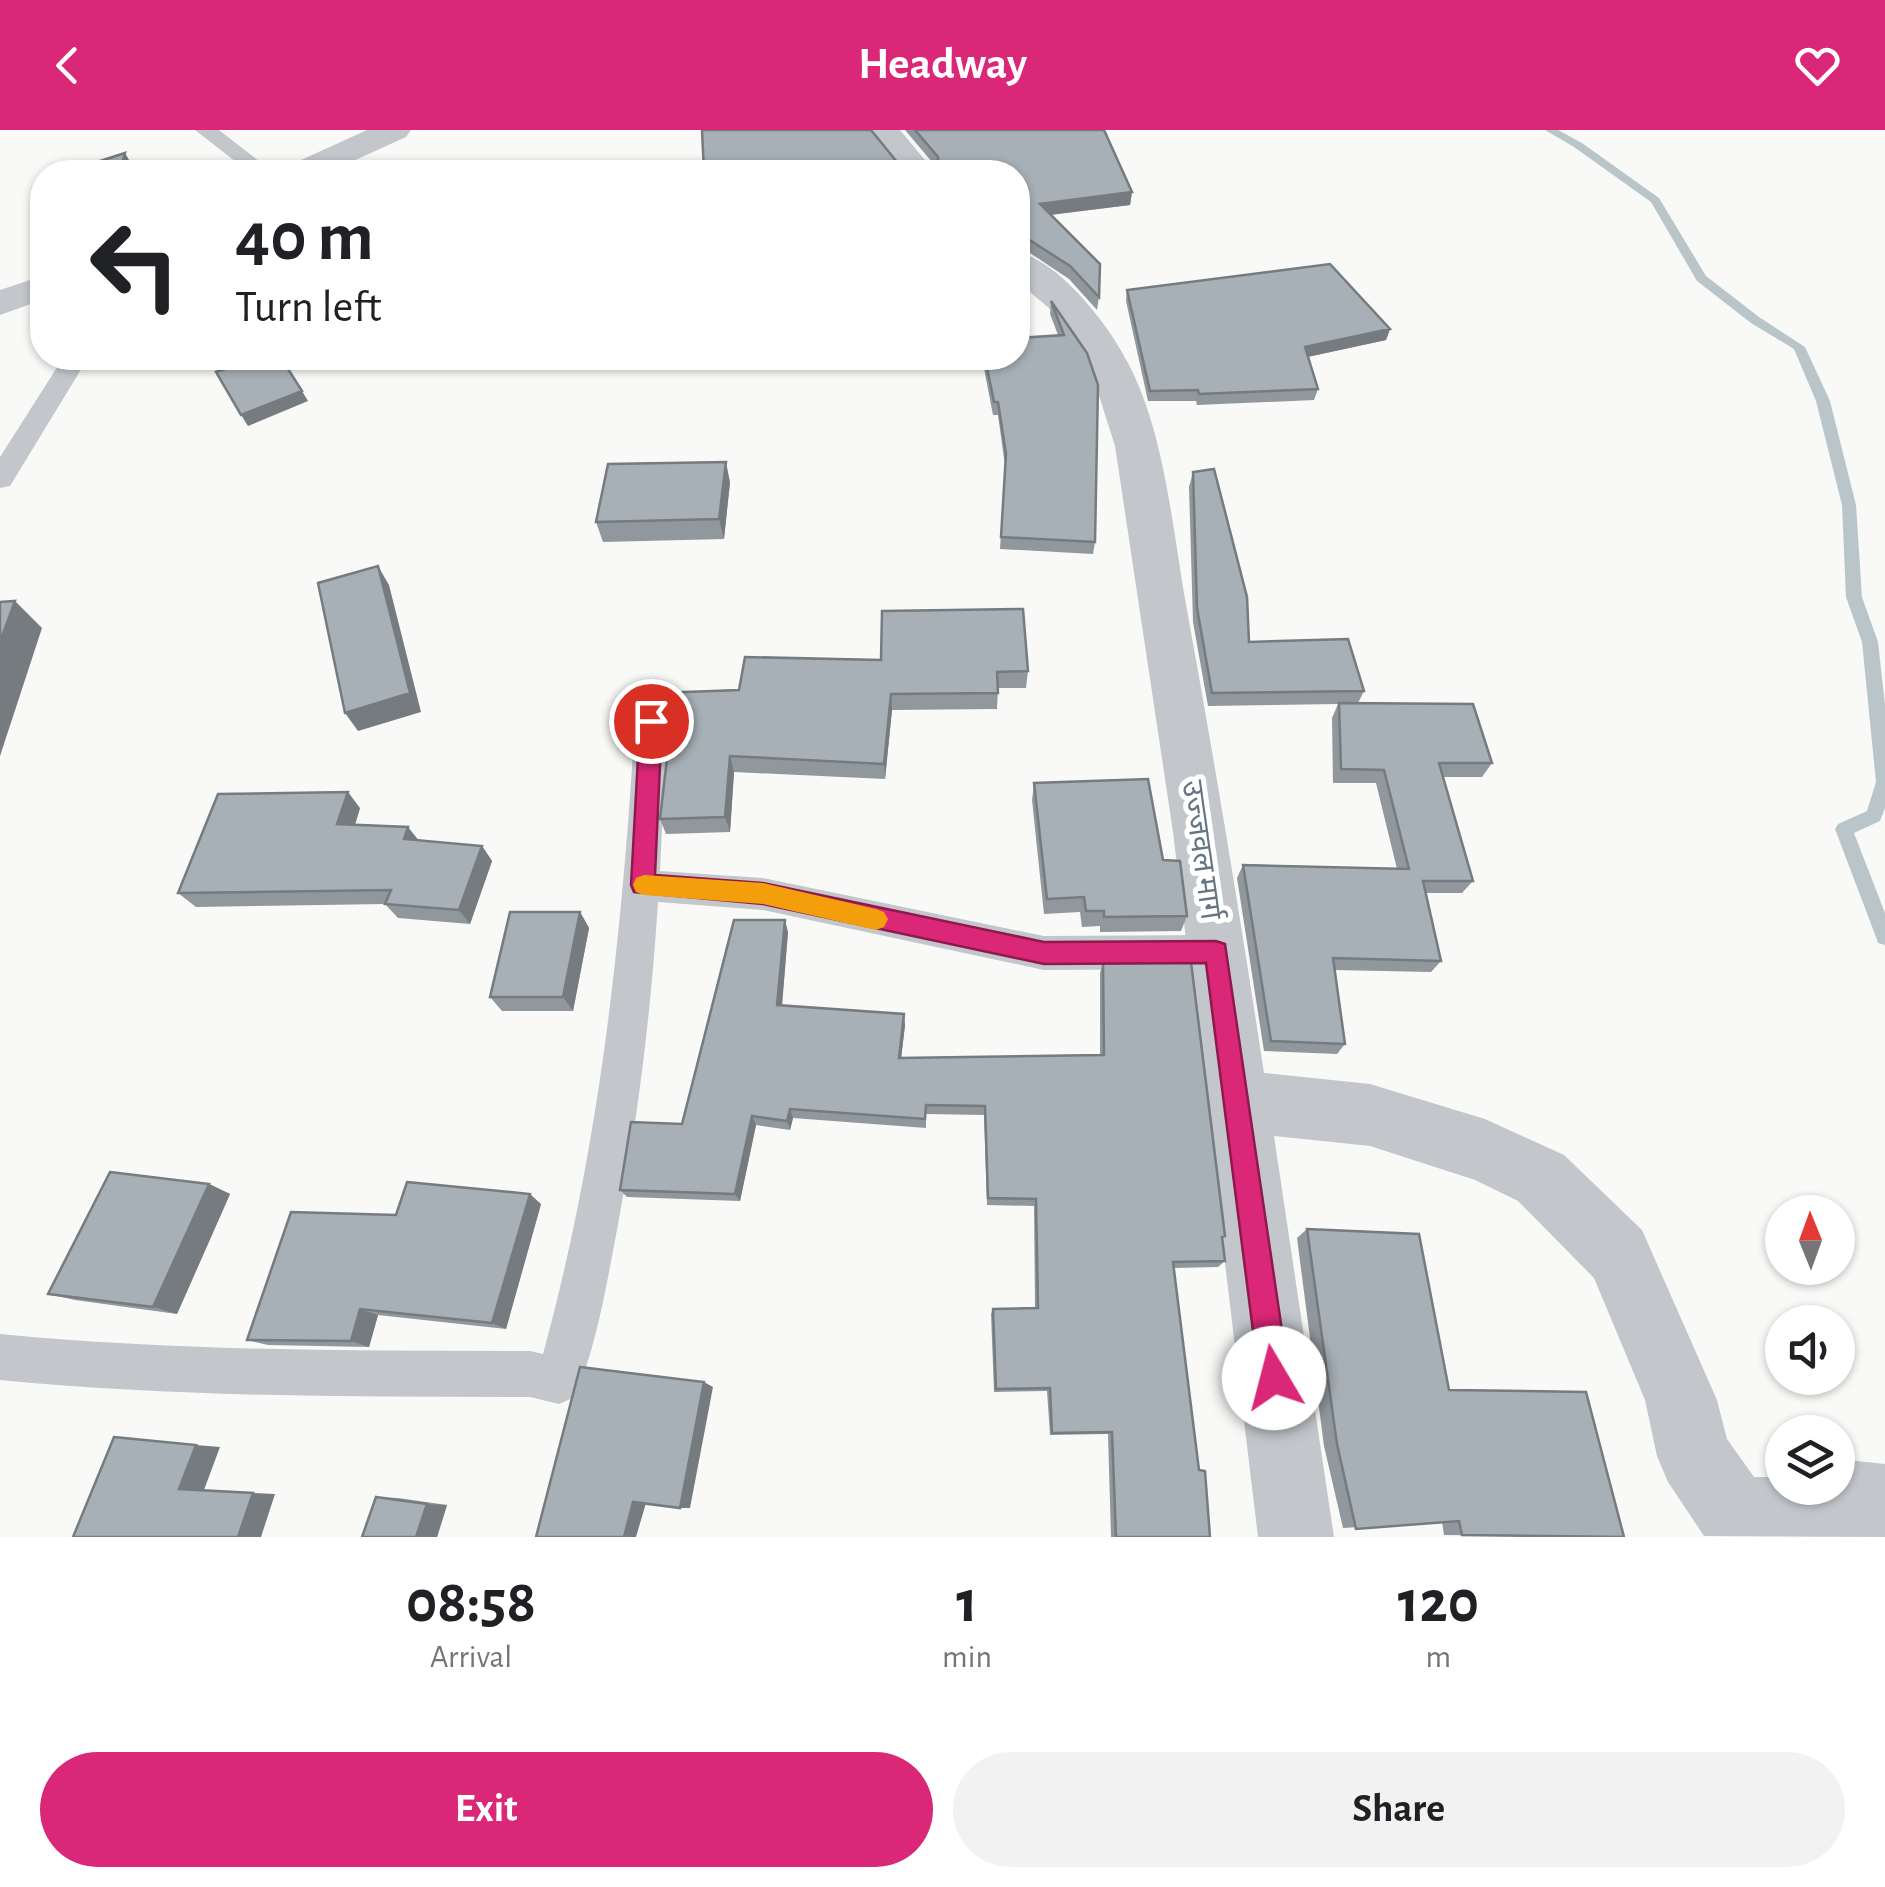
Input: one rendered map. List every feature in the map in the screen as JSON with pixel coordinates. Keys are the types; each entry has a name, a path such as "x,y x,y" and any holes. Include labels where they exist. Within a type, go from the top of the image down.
{"street":[{"path":"328,160 394,130"},
{"path":"882,130 908,160"},
{"name":"उज्जवल मार्ग","path":"1030,273 1070,306 1109,364 1136,446 1216,952 1296,1537"},
{"path":"0,303 30,292"},
{"path":"1236,1101 1370,1115 1484,1151 1541,1178 1618,1254 1681,1400 1694,1456 1731,1509 1758,1516 1779,1516 1841,1496 1885,1502"}],"lane":[{"path":"206,130 246,160"},
{"path":"0,478 68,370"},
{"path":"0,1358 253,1374 530,1374 559,1381 592,1248 616,1116 643,885 651,721"},
{"path":"643,885 763,894 1044,953 1216,952"}],"building":[{"path":"702,130 871,130 895,160 703,160"},
{"path":"915,130 1104,130 1132,192 1040,204 1100,264 1099,297 1070,266 1030,240 1030,160 938,160"},
{"path":"125,153 123,160 103,160"},
{"path":"1330,264 1390,329 1305,347 1318,389 1199,394 1198,390 1150,391 1127,290"},
{"path":"1051,301 1087,353 1098,385 1095,542 1001,537 1006,454 998,402 994,402 987,370 1030,370 1030,337 1064,335"},
{"path":"289,370 302,391 241,415 216,372"},
{"path":"726,462 719,519 596,522 608,464"},
{"path":"1214,469 1247,597 1249,642 1348,639 1364,691 1212,693 1197,608 1193,472"},
{"path":"378,566 410,693 345,713 318,583"},
{"path":"15,601 0,642 0,602"},
{"path":"1023,609 1028,671 997,672 998,693 891,694 884,764 730,756 725,817 660,819 668,750 663,750 665,705 659,693 739,690 745,657 881,660 882,611"},
{"path":"1339,703 1473,704 1492,763 1439,763 1473,881 1423,881 1441,961 1333,958 1345,1044 1271,1041 1243,865 1409,869 1384,770 1341,769"},
{"path":"1148,779 1163,860 1180,861 1187,916 1104,917 1104,911 1086,911 1084,897 1047,899 1034,783"},
{"path":"348,792 337,824 408,827 404,839 482,846 459,910 385,904 391,890 178,893 218,794"},
{"path":"510,912 580,912 563,997 490,997"},
{"path":"734,920 785,920 777,1005 904,1014 899,1058 1104,1055 1103,962 1191,962 1225,1261 1173,1262 1199,1470 1205,1471 1210,1537 1116,1537 1112,1432 1052,1433 1050,1388 996,1389 993,1309 1038,1308 1036,1199 988,1198 985,1106 926,1105 925,1119 790,1109 787,1121 752,1116 735,1194 620,1190 631,1122 682,1124"},
{"path":"110,1172 209,1184 153,1307 48,1294"},
{"path":"407,1182 530,1194 492,1323 360,1309 351,1341 247,1340 291,1212 396,1215"},
{"path":"1307,1229 1419,1234 1449,1390 1586,1392 1624,1537 1462,1535 1459,1521 1356,1529 1337,1444"},
{"path":"580,1367 704,1382 680,1508 633,1502 624,1537 536,1537"},
{"path":"114,1437 196,1445 179,1489 253,1493 238,1537 73,1537"},
{"path":"376,1497 427,1504 416,1537 362,1537"}],"waterway":[{"path":"1550,130 1578,145 1655,200 1701,278 1755,320 1799,347 1823,401 1849,505 1854,597 1870,642 1884,782 1874,816 1844,829 1885,937"}],"slow traffic":[{"path":"644,885 763,894 876,919"}],"route":[{"path":"651,721 643,885 763,894 1044,953 1216,952 1274,1378"}]}
